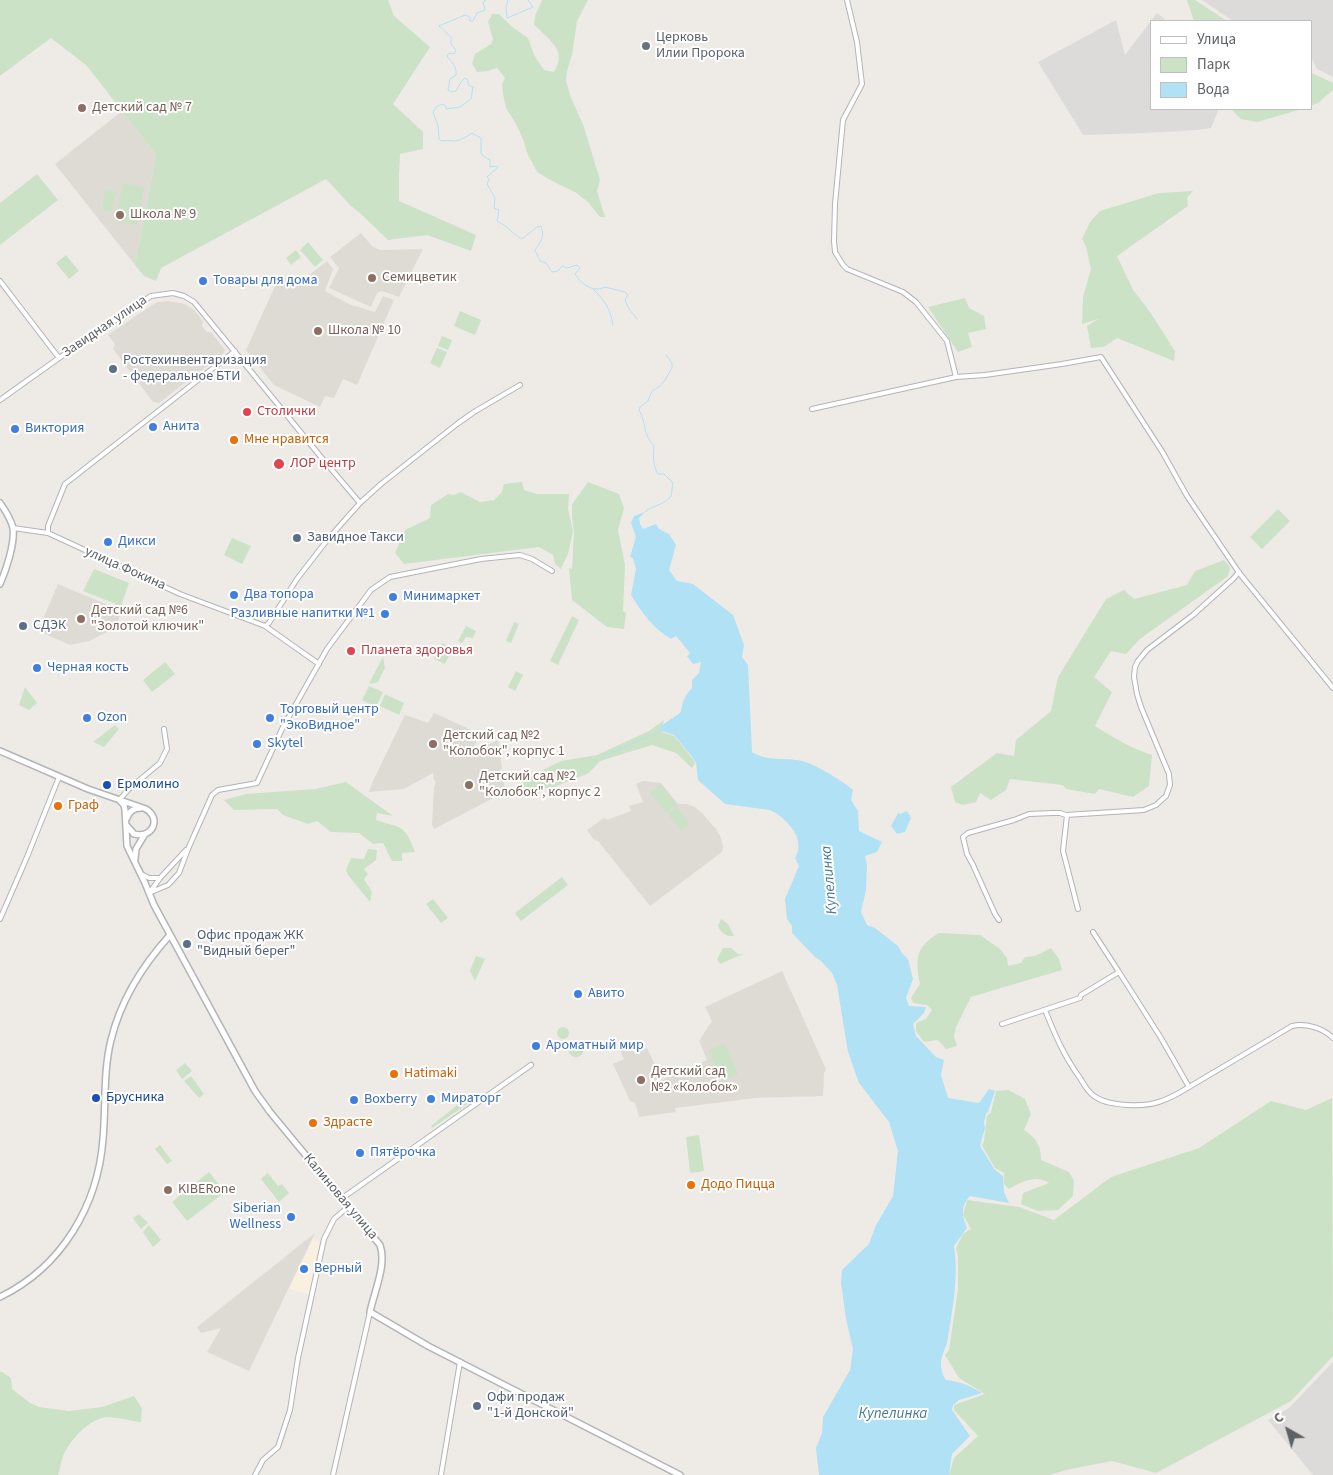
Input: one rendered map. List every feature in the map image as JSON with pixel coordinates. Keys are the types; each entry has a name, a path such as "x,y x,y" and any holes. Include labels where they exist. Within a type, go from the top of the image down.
{"street":[{"path":"848,0 857,42 862,84 843,120 836,204 835,252 847,269 903,292 916,302 947,341 956,377"},
{"path":"0,280 59,358"},
{"name":"Завидная улица","path":"0,400 151,296 173,293 184,296 194,302 360,503"},
{"path":"48,533 48,526 65,484 235,351"},
{"path":"812,409 956,377 985,375 1101,357 1163,453 1187,496 1239,572 1333,688"},
{"path":"265,626 328,539 360,503 457,424 520,385"},
{"path":"0,503 12,528 12,544 0,584"},
{"name":"улица Фокина","path":"12,528 48,533 180,594 265,626 319,664"},
{"path":"149,893 168,885 178,874 212,795 218,790 257,784 282,729 327,649 371,590 390,577 464,562 520,555 552,570"},
{"path":"999,920 967,854 963,837 968,833 1029,814 1053,813 1067,815 1144,810 1156,805 1166,796 1170,785 1169,774 1137,694 1134,677 1135,667 1147,650 1193,614 1234,579 1239,572"},
{"path":"119,800 130,788 160,763 167,749 164,729"},
{"path":"0,751 59,777 146,809 152,814 154,822 151,830 145,834 136,849 136,865"},
{"path":"0,919 59,777"},
{"name":"Калиновая улица","path":"119,800 126,810 127,846 154,905 258,1096 377,1241 382,1251 381,1266 370,1312"},
{"path":"142,808 130,812 127,823 129,829 134,834 145,834"},
{"path":"1067,815 1062,851 1078,909"},
{"path":"149,893 160,878 188,849"},
{"path":"141,874 149,878 160,878"},
{"path":"1093,932 1161,1038 1189,1087"},
{"path":"0,1297 30,1278 47,1263 74,1230 85,1211 93,1192 102,1153 106,1074 110,1042 116,1022 132,984 144,966 170,935"},
{"path":"1002,1024 1080,998 1081,995 1120,972"},
{"path":"1045,1010 1065,1058 1088,1090 1099,1099 1120,1105 1156,1104 1171,1098 1292,1026 1306,1025 1333,1038"},
{"path":"342,1199 531,1065"},
{"path":"255,1475 263,1460 278,1447 290,1410 298,1358 324,1239 334,1218 348,1207"},
{"path":"333,1475 370,1312 428,1346 680,1475"},
{"path":"441,1475 460,1362"}],"shaded area":[{"path":"1202,0 1333,0 1333,77 1317,69 1313,61 1313,20 1232,20"},
{"path":"1157,13 1166,20 1152,20"},
{"path":"1116,20 1125,55 1150,22 1150,110 1219,110 1211,128 1083,135 1038,62"},
{"name":"Школа № 9","path":"122,111 156,155 135,265 55,164"},
{"name":"Семицветик","path":"361,233 373,247 380,250 423,249 399,297 382,291 377,293 371,307 329,288 339,268 330,257"},
{"name":"Школа № 10","path":"327,261 333,269 325,291 351,305 375,312 383,296 394,300 357,385 343,379 334,398 325,396 320,407 274,385 246,350 275,286 285,278 297,284"},
{"path":"168,301 185,304 194,310 203,321 202,326 207,332 211,332 225,350 224,353 159,403 153,402 113,349 115,344 108,335 152,305"},
{"name":"Детский сад №6 \"Золотой ключик\"","path":"58,584 122,611 115,628 89,641 70,645 45,634 40,626"},
{"path":"434,713 480,734 471,753 498,740 502,768 500,771 503,777 505,792 434,829 432,825 434,787 436,782 433,773 404,789 369,792 405,715 428,723"},
{"path":"643,781 661,783 678,804 687,804 695,807 716,829 723,847 722,852 650,906 587,830 604,818 607,820 631,811 629,806 643,802 636,784"},
{"path":"782,971 826,1069 824,1073 823,1096 755,1098 675,1108 676,1112 639,1117 635,1103 630,1101 613,1064 624,1059 619,1048 630,1043 635,1054 647,1048 662,1080 707,1060 699,1041 712,1021 705,1007"},
{"path":"315,1233 249,1371 207,1352 221,1328 201,1333 197,1327"},
{"path":"313,1239 322,1243 310,1295 289,1289"},
{"path":"1333,1362 1333,1475 1313,1475 1268,1420 1289,1408"}],"green space":[{"path":"0,0 388,0 394,16 430,47 393,104 423,132 423,149 400,154 399,201 476,235 471,251 427,235 388,240 350,205 326,179 161,268 156,281 144,276 135,265 156,155 87,66 51,38 0,76"},
{"path":"542,0 588,0 577,21 566,81 571,98 583,124 600,180 597,191 605,217 600,217 588,202 575,192 537,172 516,124 506,108 502,84 505,78 497,68 477,72 472,64 475,54 491,44 493,39 488,22 492,14 499,14 511,26 528,38 534,55 544,70 554,72 558,64 558,51 534,24 535,16"},
{"path":"1187,0 1195,0 1225,20 1194,20"},
{"path":"1313,73 1333,83 1333,90 1318,103 1313,105"},
{"path":"1232,110 1299,110 1257,122 1241,119"},
{"path":"37,174 58,200 0,245 0,203"},
{"path":"123,183 144,187 137,225 115,221"},
{"path":"105,190 116,192 112,211 102,209"},
{"path":"1193,191 1187,198 1188,206 1117,256 1133,290 1150,312 1175,351 1174,361 1117,338 1104,347 1091,348 1087,326 1098,319 1082,324 1083,297 1091,269 1086,247 1082,239 1090,222 1100,211 1159,193"},
{"path":"308,242 323,260 315,267 300,250"},
{"path":"296,250 301,257 291,265 286,258"},
{"path":"66,255 79,271 69,279 56,263"},
{"path":"965,298 969,308 984,316 986,329 968,333 972,347 958,352 928,307"},
{"path":"460,311 481,320 475,335 454,326"},
{"path":"442,336 452,340 448,350 438,346"},
{"path":"437,348 447,352 440,368 430,363"},
{"path":"522,482 524,490 537,494 569,494 568,509 573,531 568,554 561,569 555,564 553,555 539,547 404,564 395,553 405,530 430,518 431,505 448,494 454,495 461,492 480,502 494,500 502,492 504,484"},
{"path":"588,482 619,494 624,508 618,530 625,565 623,611 626,613 624,629 607,627 572,600 569,568 572,569 574,532 572,504"},
{"path":"1278,509 1290,521 1262,549 1250,537"},
{"path":"232,538 251,546 242,564 224,555"},
{"path":"1224,560 1230,567 1228,576 1140,639 1126,654 1111,651 1094,677 1112,692 1095,726 1123,742 1152,755 1149,786 1133,797 1099,789 1095,794 1066,789 1063,785 1010,779 1006,790 991,800 980,793 976,802 963,805 955,802 951,787 997,753 1014,756 1016,740 1051,711 1058,677 1106,599 1124,590 1134,599 1187,585 1195,571"},
{"path":"94,569 129,583 121,606 83,591"},
{"path":"572,616 579,620 558,665 550,661"},
{"path":"514,622 519,624 511,643 506,641"},
{"path":"466,626 476,631 473,638 466,637 462,643 458,641"},
{"path":"442,643 453,648 445,664 434,659"},
{"path":"383,657 385,668 378,682 371,684 369,683"},
{"path":"165,662 175,674 152,692 143,680"},
{"path":"516,671 523,675 515,691 508,687"},
{"path":"369,686 383,692 376,707 362,700"},
{"path":"25,687 37,703 29,710 19,705"},
{"path":"385,694 404,703 399,715 380,706"},
{"path":"664,720 661,732 674,736 693,759 695,763 692,768 676,753 652,745 600,761 589,773 554,787 538,789 528,797 522,793 523,780 561,761 597,755 649,731"},
{"path":"115,725 119,729 104,747 93,742"},
{"path":"346,782 393,816 377,813 376,820 397,826 405,832 415,852 402,853 402,861 392,861 383,843 373,844 359,833 331,832 317,821 308,824 283,815 277,809 234,810 224,800 246,794 315,789"},
{"path":"661,784 677,805 666,813 650,792"},
{"path":"677,807 690,824 681,831 668,814"},
{"path":"368,849 377,850 376,860 364,869 368,874 364,879 372,892 370,902 346,870 351,858 364,859"},
{"path":"562,877 568,885 521,921 515,913"},
{"path":"433,899 448,918 441,923 426,904"},
{"path":"721,919 728,924 734,936 726,935 721,931 718,926"},
{"path":"939,933 980,935 1000,949 1007,958 1008,966 1021,963 1025,957 1035,956 1051,948 1059,959 1062,970 971,997 956,1027 954,1036 957,1046 946,1049 938,1040 924,1042 916,1031 916,1023 926,1019 932,1010 927,1005 913,1003 911,998 920,984 919,954 926,943"},
{"path":"723,948 731,948 738,954 743,954 720,964 717,959"},
{"path":"476,956 485,959 475,981 470,971"},
{"path":"563,1027 569,1033 563,1039 557,1033"},
{"path":"576,1041 582,1043 584,1049 582,1055 576,1057 570,1055 568,1049 570,1043"},
{"path":"724,1043 738,1074 723,1081 708,1051"},
{"path":"185,1063 192,1071 182,1079 176,1070"},
{"path":"191,1076 204,1094 199,1098 184,1081"},
{"path":"1008,1090 1025,1099 1031,1114 1024,1130 1037,1142 1041,1160 1069,1172 1074,1181 1073,1196 1058,1210 1038,1211 1021,1204 1023,1193 1049,1183 1044,1180 1034,1179 1009,1189 1004,1184 1004,1173 995,1168 982,1146 987,1116 991,1112 996,1091"},
{"path":"466,1098 469,1103 432,1128 431,1126"},
{"path":"1332,1098 1333,1356 1291,1401 1156,1473 1112,1461 1050,1475 949,1475 954,1458 978,1436 954,1410 954,1405 985,1394 959,1378 945,1355 949,1350 958,1289 958,1256 956,1248 963,1234 971,1229 963,1215 967,1200 1019,1207 1054,1220 1111,1177 1199,1148 1271,1101 1306,1110"},
{"path":"699,1135 704,1171 690,1173 686,1137"},
{"path":"160,1145 172,1161 167,1164 155,1149"},
{"path":"209,1172 225,1192 187,1221 172,1202"},
{"path":"268,1173 278,1186 282,1184 289,1193 279,1202 261,1179"},
{"path":"139,1214 148,1223 141,1229 133,1218"},
{"path":"149,1225 161,1240 153,1247 143,1232"},
{"path":"0,1372 11,1378 12,1389 30,1403 39,1407 69,1411 102,1407 134,1396 142,1408 141,1422 106,1417 96,1420 79,1433 66,1450 58,1475 0,1475"}],"water":[{"name":"Купелинка","path":"645,512 639,518 643,529 656,524 659,529 669,534 676,545 669,570 677,581 693,584 733,615 744,645 742,657 748,665 752,752 764,757 802,761 821,769 843,782 853,790 851,800 858,811 859,831 882,842 877,852 865,856 867,865 866,890 861,912 867,925 875,928 898,946 908,959 913,979 906,998 909,1006 926,1007 924,1013 913,1024 916,1036 936,1057 944,1060 941,1075 948,1098 979,1103 989,1089 995,1091 986,1114 985,1128 980,1146 995,1170 1003,1176 1004,1192 1009,1203 970,1196 963,1208 967,1228 954,1246 956,1270 954,1295 947,1343 941,1361 942,1369 946,1380 965,1384 982,1393 959,1400 953,1405 952,1410 970,1436 952,1454 949,1475 819,1475 816,1448 822,1433 823,1417 850,1370 853,1349 846,1319 841,1283 842,1270 869,1244 876,1225 893,1196 898,1151 889,1122 859,1083 848,1052 837,985 832,973 792,933 792,926 787,919 785,899 799,866 795,858 799,844 797,837 783,818 770,810 725,804 698,780 696,763 674,735 661,731 660,727 681,712 684,699 692,688 692,680 699,673 701,662 693,664 687,656 690,653 676,636 671,639 659,630 644,614 631,595 636,569 633,558 630,557 636,537 631,523 634,516"},
{"path":"907,811 911,818 905,832 897,834 891,826 898,813"}],"waterway":[{"name":"Купелинка","path":"486,0 483,2 485,10 477,13 473,21 470,21 470,17 465,15 439,26 451,37 451,44 456,50 454,54 449,53 447,56 456,69 456,75 450,79 448,90 451,92 456,91 465,78 468,80 468,85 473,87 471,99 460,107 446,109 446,106 442,104 436,107 433,112 438,126 439,139 442,141 456,141 472,133 481,138 481,153 490,160 490,167 498,167 487,177 489,179 487,184 495,198 494,208 499,210 497,221 522,239 541,226 542,239 535,250 540,261 546,263 552,272 558,271 562,266 567,268 577,265 580,268 575,274 588,286 596,289 605,287 625,292 628,295 625,300 637,319"},
{"name":"Купелинка","path":"508,0 506,7 507,18 533,7 528,0"},
{"path":"593,289 606,305 613,325"},
{"name":"Купелинка","path":"645,512 669,499 673,483 664,474 658,474 656,471 654,446 646,433 639,410 648,401 652,391 665,380 672,368 672,363 666,355"},
{"path":"602,757 661,731"}],"place":[{"name":"Церковь Илии Пророка","path":"646,46"},
{"name":"Детский сад № 7","path":"82,108"},
{"name":"Школа № 9","path":"120,215"},
{"name":"Семицветик","path":"372,278"},
{"name":"Товары для дома","path":"203,281"},
{"name":"Школа № 10","path":"318,331"},
{"name":"Ростехинвентаризация - федеральное БТИ","path":"113,369"},
{"name":"Столички","path":"247,412"},
{"name":"Анита","path":"153,427"},
{"name":"Виктория","path":"15,429"},
{"name":"Мне нравится","path":"234,440"},
{"name":"ЛОР центр","path":"279,464"},
{"name":"Завидное Такси","path":"297,538"},
{"name":"Дикси","path":"108,542"},
{"name":"Два топора","path":"234,595"},
{"name":"Минимаркет","path":"393,597"},
{"name":"Разливные напитки №1","path":"385,614"},
{"name":"Детский сад №6 \"Золотой ключик\"","path":"81,619"},
{"name":"СДЭК","path":"23,626"},
{"name":"Планета здоровья","path":"351,651"},
{"name":"Черная кость","path":"37,668"},
{"name":"Ozon","path":"87,718"},
{"name":"Торговый центр \"ЭкоВидное\"","path":"270,718"},
{"name":"Skytel","path":"257,744"},
{"name":"Детский сад №2 \"Колобок\", корпус 1","path":"433,744"},
{"name":"Ермолино","path":"107,785"},
{"name":"Детский сад №2 \"Колобок\", корпус 2","path":"469,785"},
{"name":"Граф","path":"58,806"},
{"name":"Офис продаж ЖК \"Видный берег\"","path":"187,944"},
{"name":"Авито","path":"578,994"},
{"name":"Ароматный мир","path":"536,1046"},
{"name":"Hatimaki","path":"394,1074"},
{"name":"Детский сад №2 «Колобок»","path":"641,1080"},
{"name":"Брусника","path":"96,1098"},
{"name":"Мираторг","path":"431,1099"},
{"name":"Boxberry","path":"354,1100"},
{"name":"Здрасте","path":"313,1123"},
{"name":"Пятёрочка","path":"360,1153"},
{"name":"Додо Пицца","path":"691,1185"},
{"name":"KIBERone","path":"168,1190"},
{"name":"Siberian Wellness","path":"291,1217"},
{"name":"Верный","path":"304,1269"},
{"name":"Офи продаж \"1-й Донской\"","path":"477,1406"}]}
